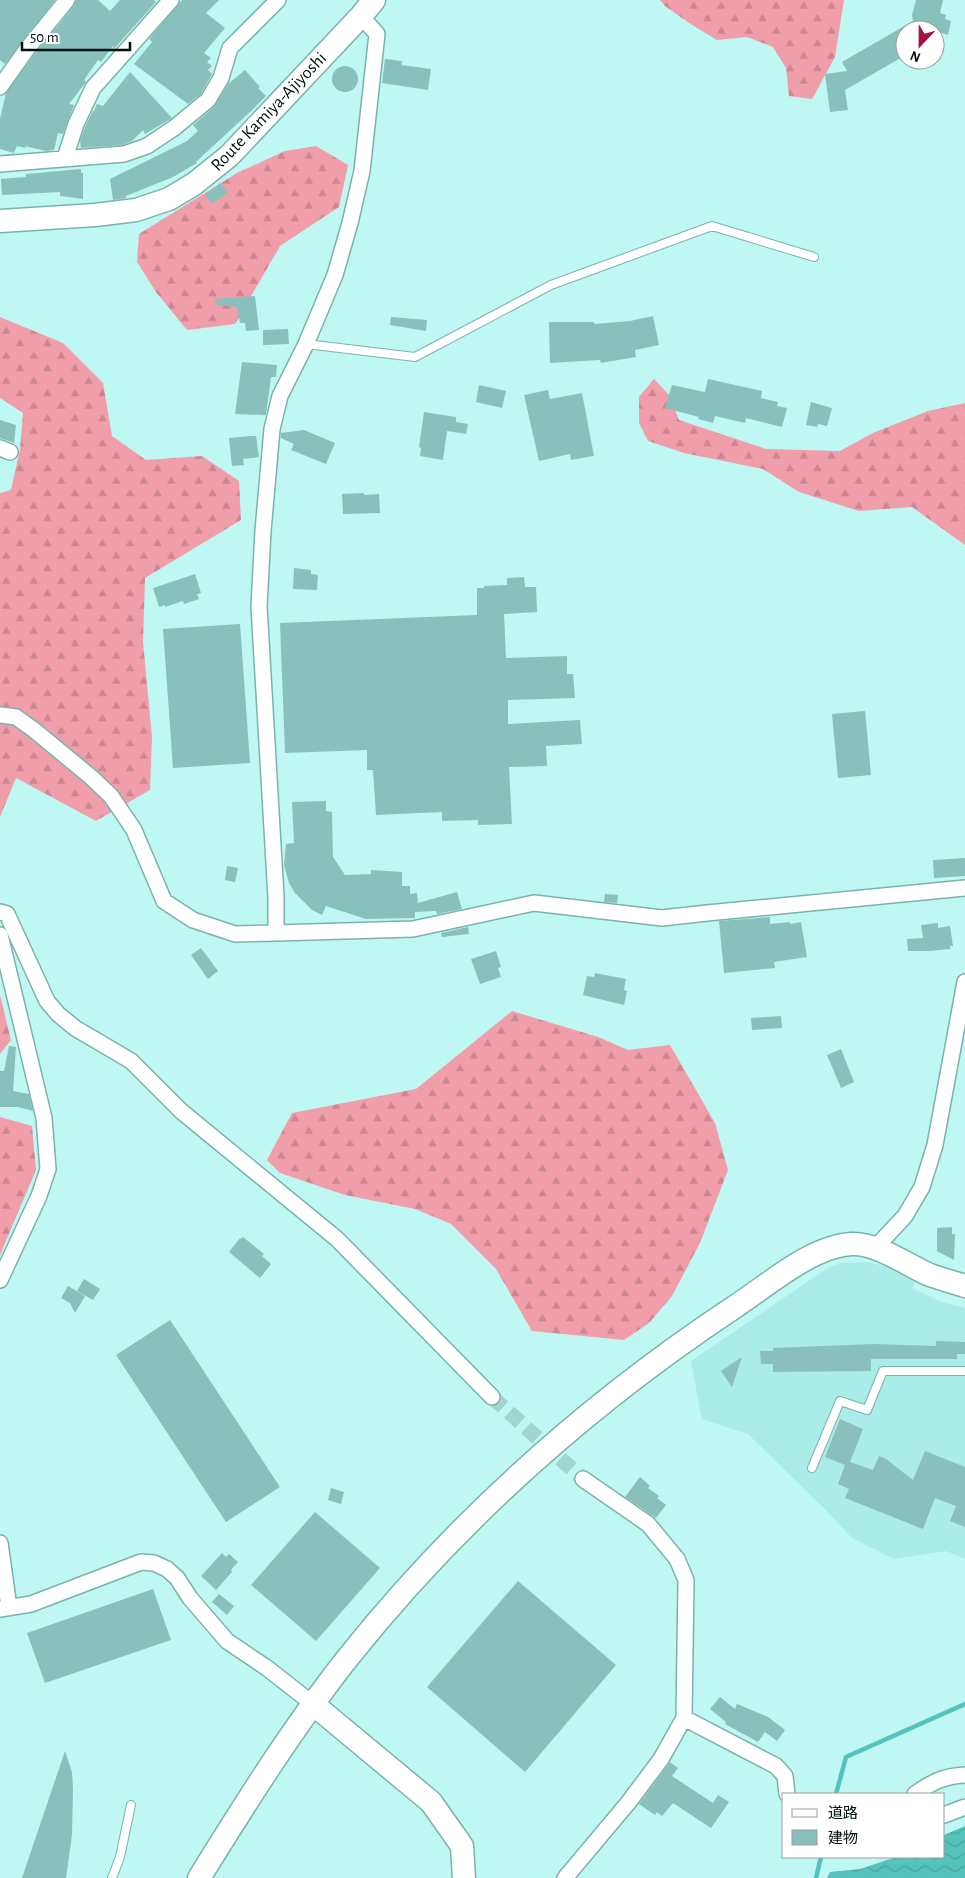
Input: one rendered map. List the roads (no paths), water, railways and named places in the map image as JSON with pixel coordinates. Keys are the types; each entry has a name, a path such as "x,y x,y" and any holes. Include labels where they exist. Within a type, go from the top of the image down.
{"street":[{"path":"0,87 27,49 67,0"},
{"path":"65,158 76,124 93,88 171,0"},
{"path":"0,164 124,154 147,146 174,128 208,100 221,78 230,48 278,0"},
{"path":"276,933 276,897 259,606 263,531 272,429 280,396 306,344 335,275 350,223 362,170 377,34 368,8"},
{"name":"Route Kamiya-Ajiyoshi","path":"0,222 136,210 177,194 206,176 230,156 368,8"},
{"path":"0,715 16,717 34,730 111,796 134,830 164,901 194,920 235,934 413,929 534,903 662,918 965,888"},
{"path":"0,912 7,914 47,1001 58,1014 75,1028 131,1061 181,1110 337,1239 492,1397"},
{"path":"0,935 44,1118 48,1169 39,1196 0,1280"},
{"path":"875,1248 905,1216 922,1187 935,1145 965,982"},
{"path":"199,1878 235,1819 312,1704 347,1659 427,1567 492,1498 572,1428 680,1343 791,1268 824,1251 853,1244 875,1248 930,1275 965,1286"},
{"path":"565,1878 645,1781 684,1718 686,1580 677,1559 648,1524 583,1480"},
{"path":"0,1543 4,1608 32,1604 141,1562 154,1562 167,1569 177,1578 190,1598 227,1641 268,1668 431,1802 462,1846 464,1878"},
{"path":"684,1718 776,1766 785,1776 787,1793"},
{"path":"916,1793 925,1786 948,1776 965,1775"},
{"path":"945,1815 965,1806"}],"lane":[{"path":"306,344 415,357 551,285 712,226 814,257"},
{"path":"812,1468 840,1400 867,1410 883,1371 965,1371"},
{"path":"112,1878 120,1857 131,1805"}],"water":[{"path":"965,1826 965,1878 827,1878 830,1872 860,1869 893,1858 945,1858 945,1835"}],"waterway":[{"path":"836,1793 846,1757 965,1704"},
{"path":"816,1878 821,1858"}],"tunnel":[{"path":"492,1397 583,1479"}]}
